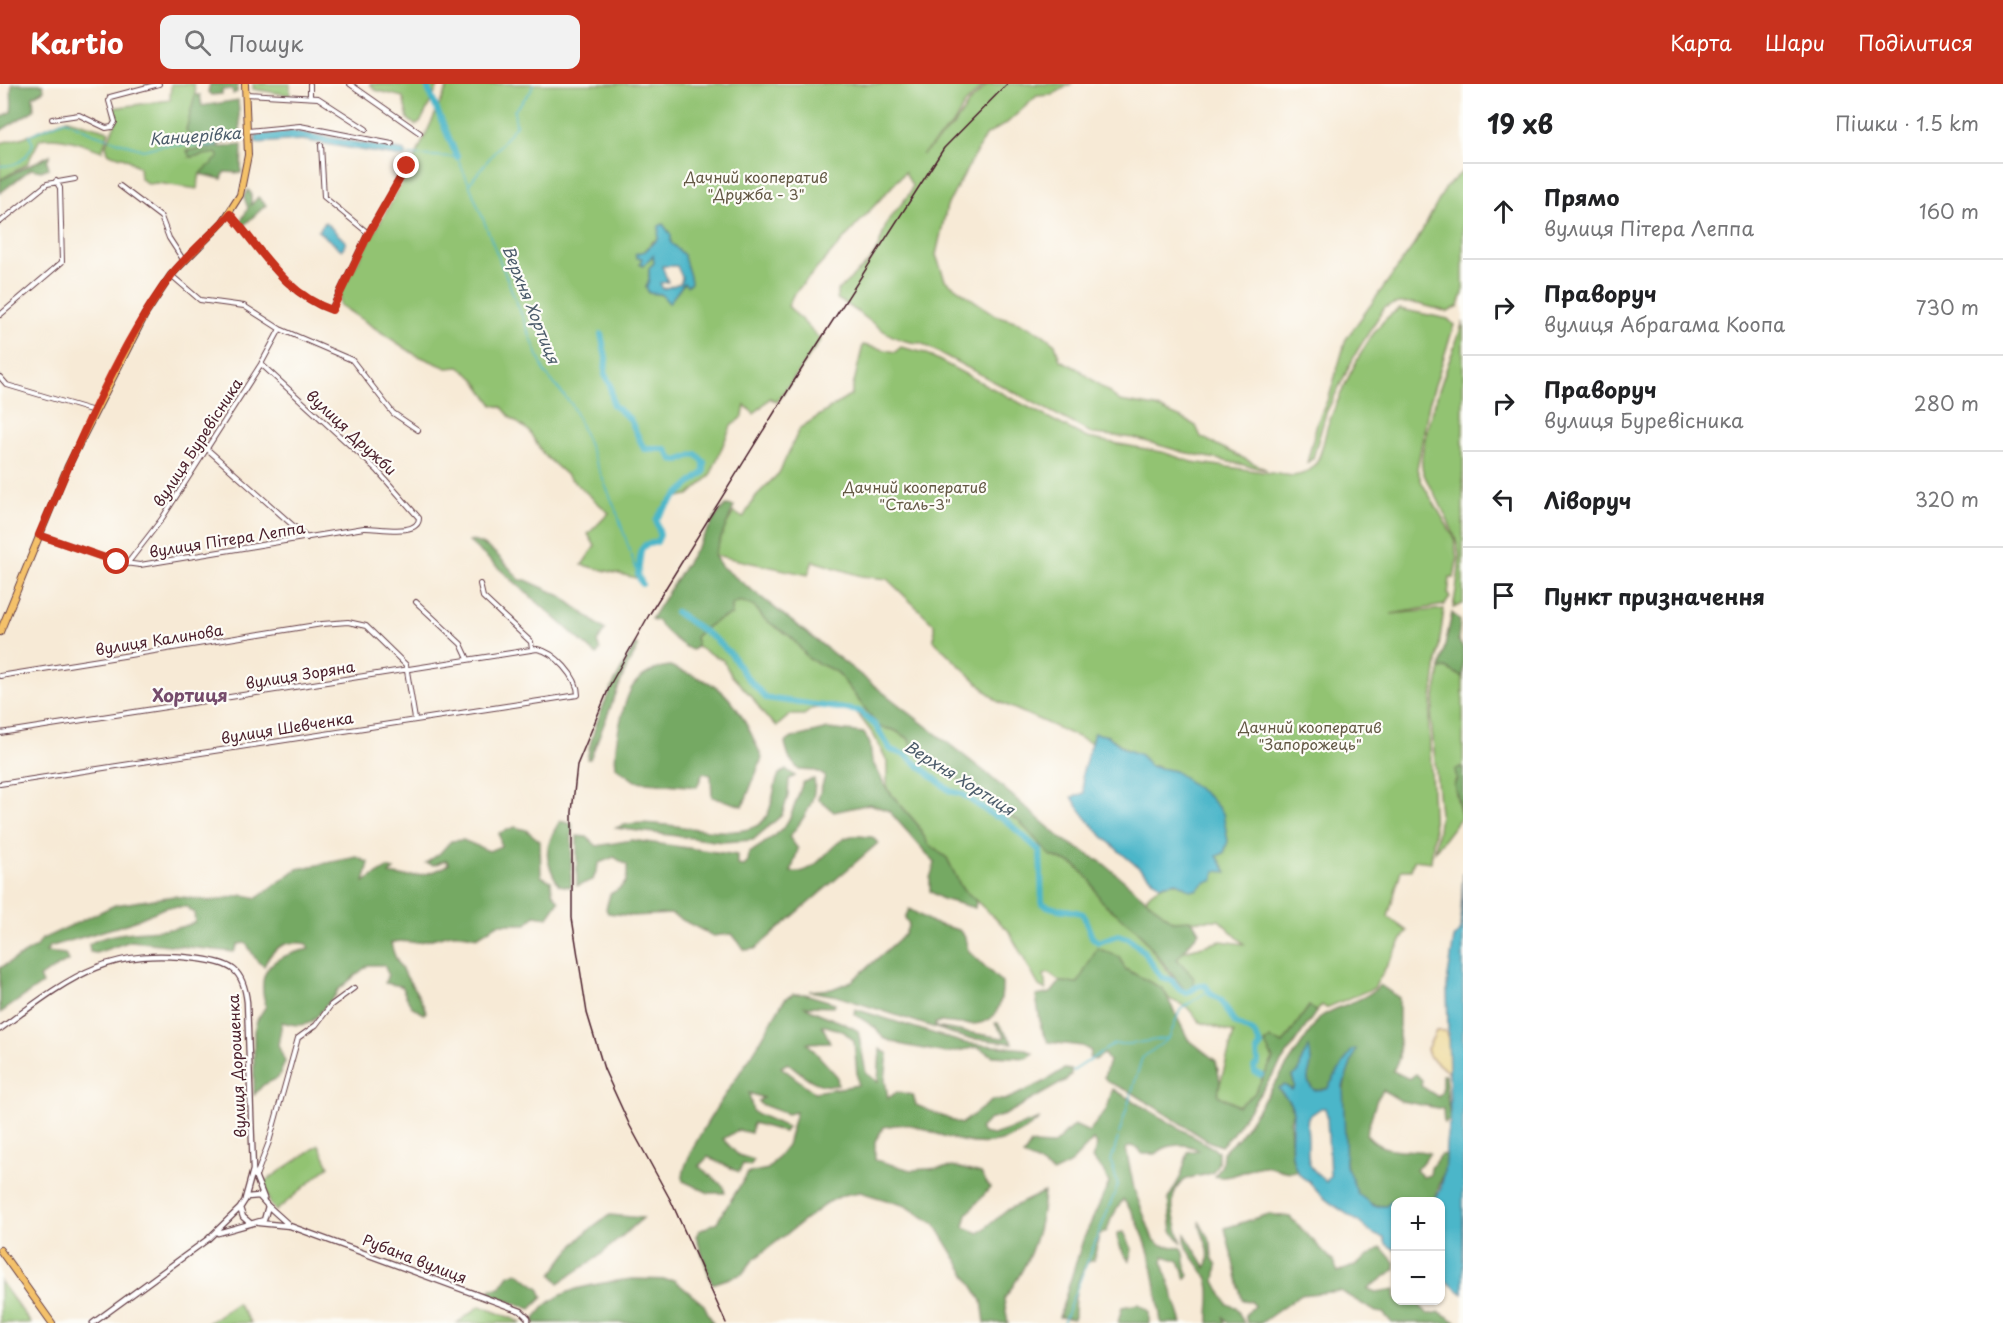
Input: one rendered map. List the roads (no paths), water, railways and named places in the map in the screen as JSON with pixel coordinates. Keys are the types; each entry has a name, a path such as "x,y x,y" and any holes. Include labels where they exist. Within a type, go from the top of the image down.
{"main road":[{"path":"0,632 39,535 94,411 145,315 171,275 230,214 240,195 249,155 245,84"},
{"path":"0,1250 52,1323"}],"street":[{"path":"52,119 79,115 106,128 112,127 115,122 110,97 159,84"},
{"path":"310,84 310,97"},
{"path":"350,84 420,133"},
{"path":"246,93 322,99 366,129"},
{"path":"248,131 300,126 392,144"},
{"path":"321,145 324,197 369,233"},
{"path":"230,214 285,280 303,295 332,310 369,233 407,166"},
{"path":"0,222 32,195 56,181 75,179"},
{"path":"0,315 62,262 60,188 56,181"},
{"path":"120,186 161,217 169,238 184,261"},
{"path":"171,275 200,300 244,306 280,329 356,363 393,413 418,430"},
{"name":"вулиця Буревісника","path":"127,564 161,520 261,364 280,329"},
{"name":"вулиця Дружби","path":"261,364 377,470 420,522"},
{"path":"0,377 7,385"},
{"path":"0,383 94,411"},
{"path":"206,448 307,538"},
{"name":"вулиця Пітера Леппа","path":"39,535 127,564 140,565 364,528 385,530 412,528 420,522"},
{"path":"480,584 483,597 531,642 532,650"},
{"path":"416,602 461,644 468,659"},
{"name":"вулиця Калинова","path":"0,676 321,624 348,622 366,626 408,669"},
{"name":"вулиця Зоряна","path":"0,733 532,650"},
{"name":"вулиця Шевченка","path":"0,784 578,695 575,679 543,650 532,650"},
{"path":"408,669 415,719"},
{"name":"вулиця Дорошенка","path":"0,1029 64,983 124,957 156,954 227,964 238,972 247,1002 253,1170 245,1199"},
{"path":"256,1176 269,1142 298,1038 316,1025 331,1005 354,988"},
{"name":"вулиця Дорошенка","path":"253,1170 267,1204"},
{"path":"93,1323 216,1233 240,1208 245,1199 256,1195 267,1204 268,1215 259,1223 250,1223 216,1233"},
{"name":"Рубана вулиця","path":"267,1204 291,1226"},
{"path":"240,1208 243,1217 250,1223"},
{"name":"Рубана вулиця","path":"259,1223 291,1226 520,1311 528,1320"}],"water":[{"path":"293,131 405,151 406,154 404,157 396,156 302,140 256,143 256,135"},
{"path":"325,222 346,242 342,250 318,231"},
{"path":"663,224 671,235 671,243 684,255 691,283 687,286 684,283 669,303 661,294 649,293 646,287 649,281 649,268 654,263 653,255 643,266 640,264 642,258 637,258 635,254 645,251 658,239 659,226","holes":["662,266 677,266 682,277 681,283 663,289 660,283 668,282"]},
{"path":"1094,733 1108,736 1125,749 1141,755 1150,766 1175,771 1210,798 1223,813 1228,841 1224,853 1217,856 1227,872 1215,871 1213,881 1206,882 1196,890 1190,890 1177,882 1160,885 1090,823 1072,797 1084,793 1082,774"},
{"path":"1463,873 1463,1294 1445,1280 1445,1197 1436,1197 1444,1172 1446,1139 1450,1122 1447,983 1454,938 1460,932"},
{"path":"1309,1047 1311,1063 1309,1083 1314,1090 1327,1089 1352,1050 1356,1049 1343,1086 1346,1166 1358,1194 1374,1206 1386,1206 1391,1202 1391,1247 1386,1244 1384,1238 1372,1233 1325,1199 1296,1170 1291,1141 1293,1109 1278,1088 1284,1085 1292,1090 1295,1086 1292,1076 1299,1072 1302,1059","holes":["1321,1108 1325,1108 1330,1176 1326,1182 1310,1164 1307,1126 1308,1117"]}],"waterway":[{"name":"Верхня Хортиця","path":"426,84 457,157"},
{"name":"Верхня Хортиця","path":"533,84 531,91 514,111 516,125 469,184 545,373 572,405 617,513 638,575"},
{"name":"Канцерівка","path":"0,166 11,165 24,158 33,144 29,135 65,120 92,133 143,150 163,145 217,146"},
{"name":"Канцерівка","path":"406,155 457,157 469,184"},
{"name":"Верхня Хортиця","path":"601,334 606,358 605,375 610,384 613,405 630,419 644,449 666,449 672,459 677,461 696,454 704,462 704,472 672,500 656,520 660,535 657,542 645,545 641,550 638,575 642,584"},
{"name":"Верхня Хортиця","path":"676,612 715,639 731,654 744,674 766,698 859,711 875,725 891,750 906,755 950,791 962,794 994,816 1003,818 1040,851 1042,903 1052,908 1083,914 1092,937 1098,942 1118,935 1130,939 1143,951 1161,977 1171,980 1180,990 1187,993 1200,985 1206,986 1211,994 1221,1000 1235,1023 1254,1033 1261,1045 1257,1051 1258,1063 1254,1067 1255,1072 1261,1075"},
{"path":"1119,1134 1142,1058 1169,1038 1180,1010 1209,990"},
{"path":"1073,1071 1114,1044 1168,1038"},
{"path":"1063,1323 1118,1185 1111,1161 1118,1138"}],"railway":[{"path":"726,1323 671,1201 630,1126 604,1069 587,1013 572,918 572,812 577,765 611,683 649,615 792,384 944,148 1007,84"}],"district":[{"name":"Хортиця","path":"190,694"}],"park label":[{"name":"Дачний кооператив \"Дружба - 3\"","path":"756,184"},
{"name":"Дачний кооператив \"Сталь-3\"","path":"915,494"},
{"name":"Дачний кооператив \"Запорожець\"","path":"1310,734"}]}
